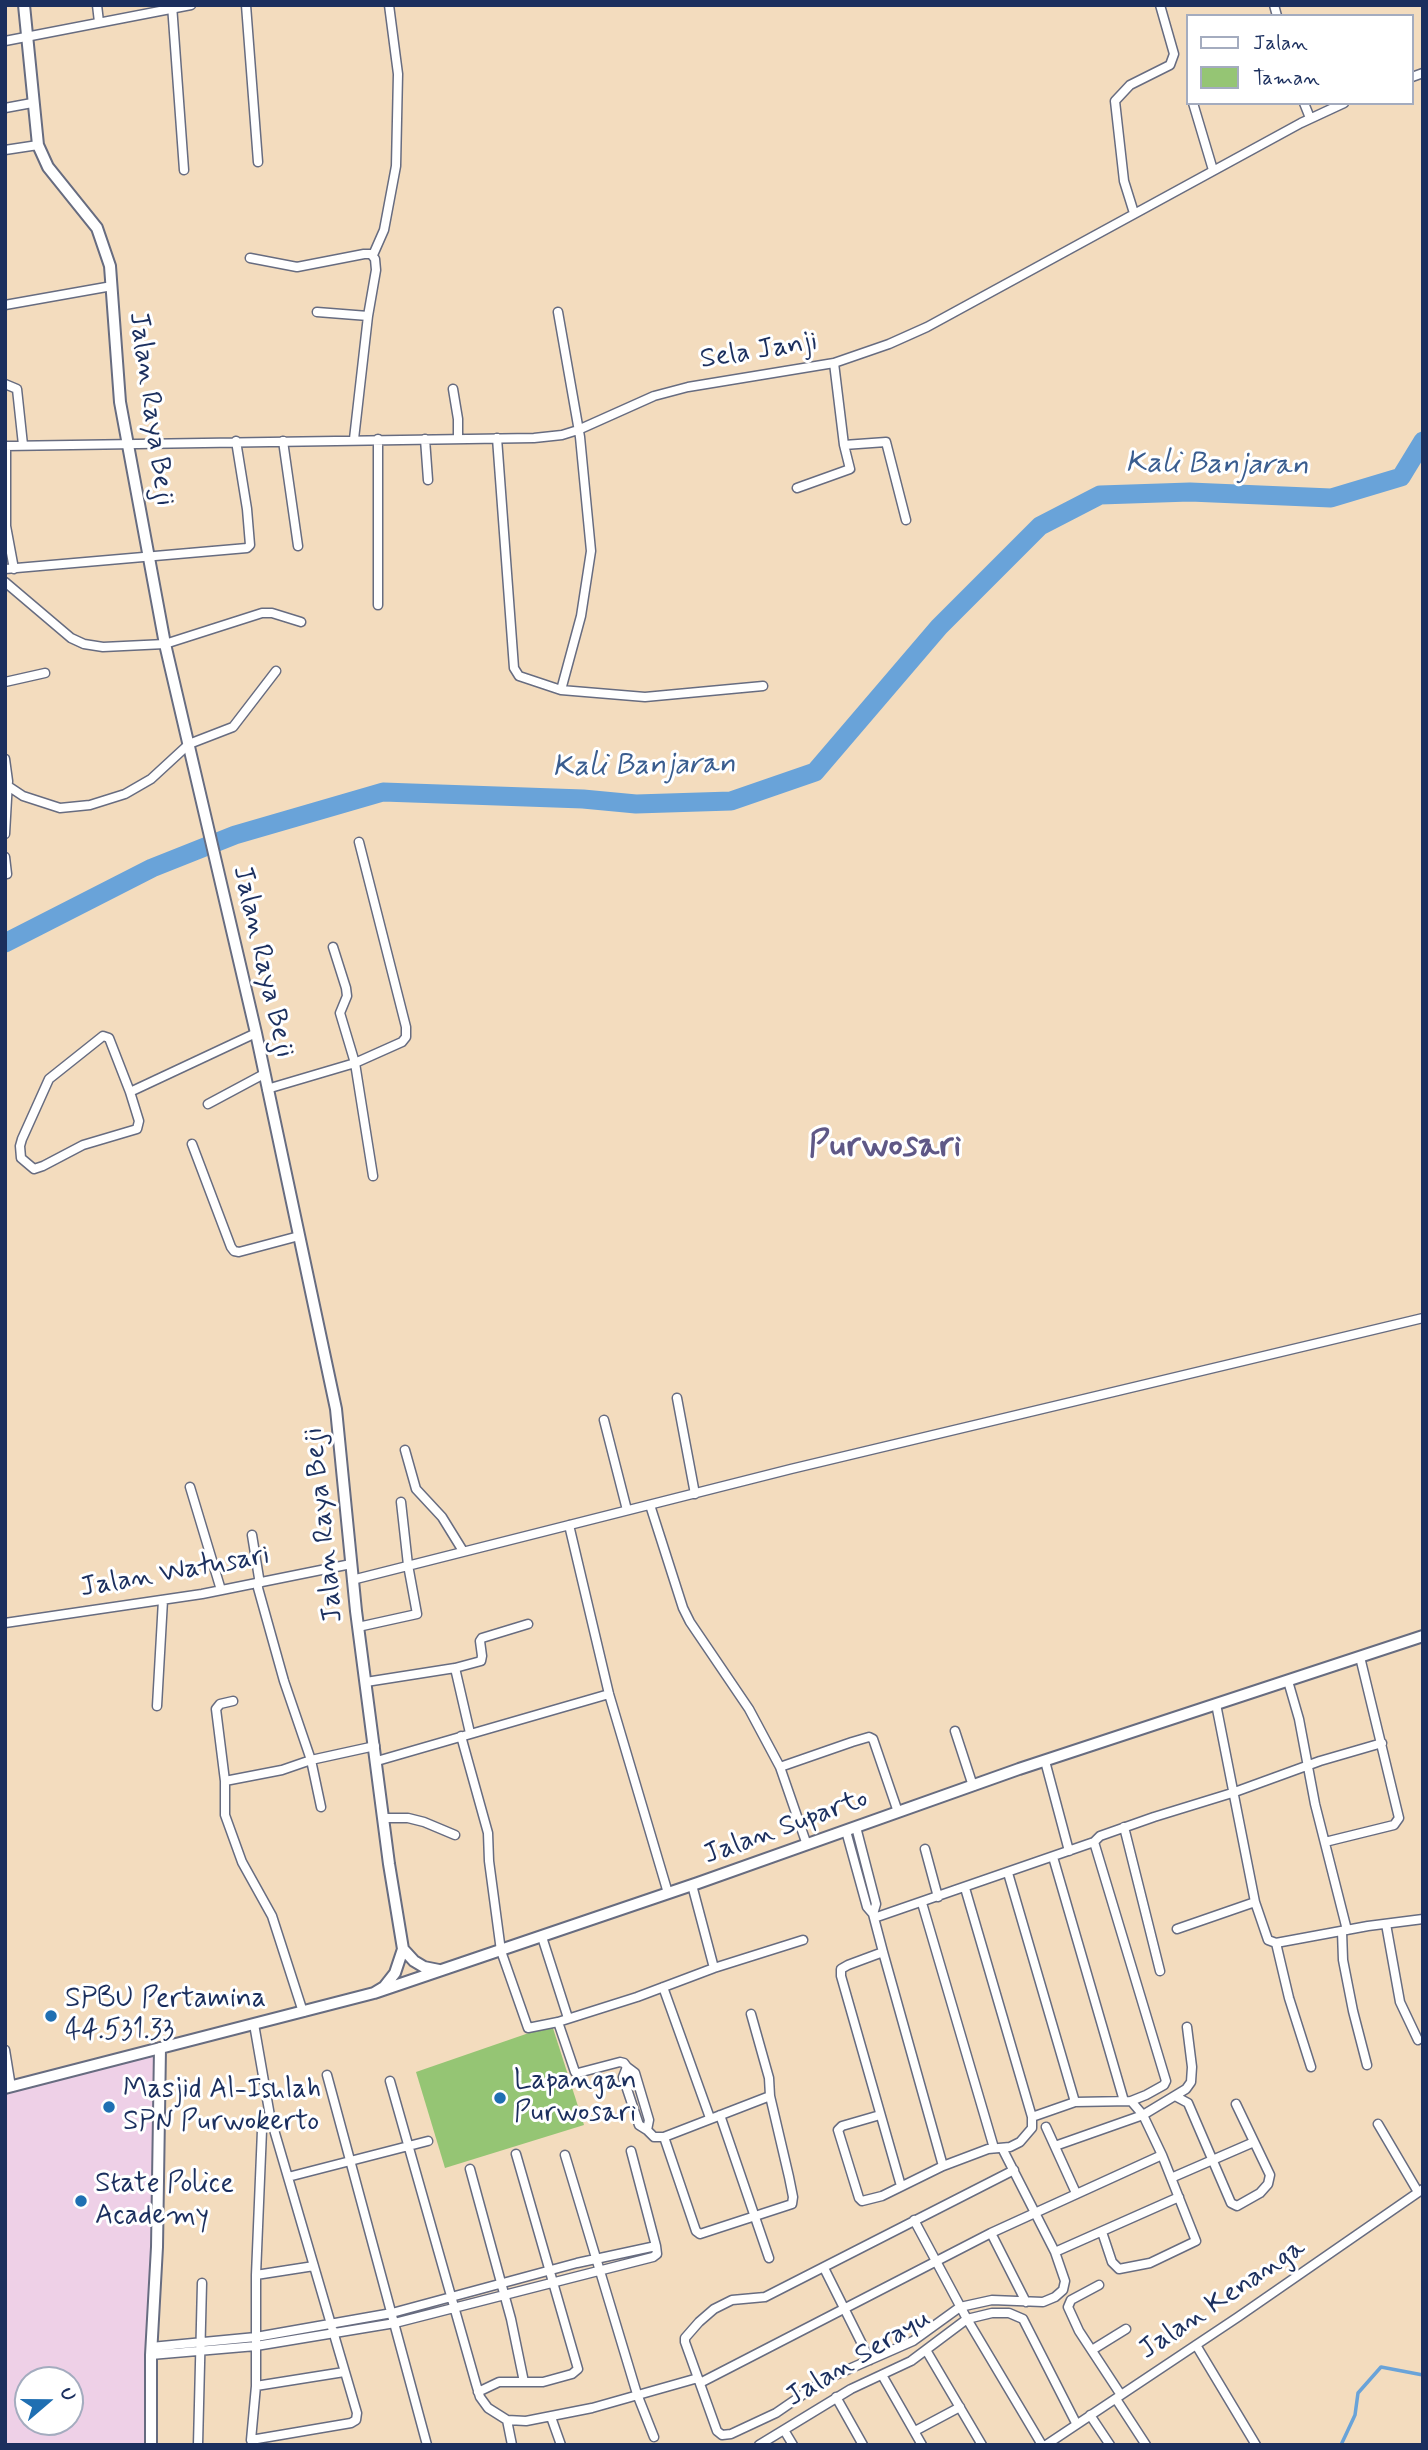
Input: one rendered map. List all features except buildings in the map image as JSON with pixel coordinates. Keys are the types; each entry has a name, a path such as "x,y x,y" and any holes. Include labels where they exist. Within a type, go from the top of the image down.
{"street":[{"name":"Jalan Raya Beji","path":"24,5 38,145 48,167 97,228 108,258 120,401 165,644 256,1033 336,1409 352,1580 403,1949"},
{"path":"97,5 99,22"},
{"path":"5,41 191,5"},
{"path":"246,5 258,162"},
{"path":"354,439 376,270 373,255 384,230 396,166 398,74 389,5"},
{"path":"1134,213 1124,181 1115,101 1130,85 1170,65 1172,61 1174,54 1160,5"},
{"path":"172,7 184,170"},
{"path":"5,108 32,103"},
{"path":"1194,105 1213,170"},
{"path":"1305,105 1310,118"},
{"name":"Sela Janji","path":"6,446 534,438 578,430 654,396 688,387 834,363 889,344 927,327 1213,170 1339,105"},
{"path":"5,150 38,145"},
{"path":"250,258 297,267 364,254 373,255"},
{"path":"5,305 112,286"},
{"path":"558,312 580,438 591,551 582,616 561,690"},
{"path":"317,313 368,316"},
{"path":"797,488 850,469 844,445 834,363"},
{"path":"5,384 17,389 23,445"},
{"path":"453,389 458,438"},
{"path":"497,438 514,668 519,676 561,690 645,697 763,686"},
{"path":"378,439 378,606"},
{"path":"425,439 428,480"},
{"path":"6,446 9,569 247,548 250,545 247,509 236,441"},
{"path":"283,441 298,546"},
{"path":"844,445 886,442 906,520"},
{"path":"5,582 59,628 84,644 103,647 165,644 262,613 272,613 301,622"},
{"path":"8,786 23,796 60,807 101,802 138,787 190,744 233,727 276,671"},
{"path":"5,682 45,673"},
{"path":"5,759 8,786 5,834"},
{"path":"267,1089 355,1063 402,1042 407,1037 359,842"},
{"path":"5,857 6,874"},
{"path":"333,947 346,988 347,996 340,1013 355,1063 373,1176"},
{"path":"130,1092 256,1033"},
{"path":"103,1037 109,1038 130,1092 139,1121 137,1129 83,1145 34,1169 21,1158 20,1146 50,1079 103,1037"},
{"path":"208,1104 264,1074"},
{"path":"192,1143 234,1251 299,1236"},
{"path":"352,1580 851,1454 1423,1318"},
{"path":"677,1398 695,1494"},
{"path":"604,1420 627,1510"},
{"path":"405,1450 416,1489 442,1517 463,1551"},
{"path":"190,1487 221,1590"},
{"path":"358,1627 417,1614 401,1502"},
{"path":"650,1505 672,1576 690,1622 749,1709 780,1768 807,1845"},
{"path":"569,1525 609,1693 668,1894"},
{"path":"252,1535 259,1584 284,1681 311,1760 321,1807"},
{"name":"Jalan Watusari","path":"5,1623 259,1584 351,1564"},
{"path":"157,1706 163,1600"},
{"path":"366,1682 455,1668 481,1661 482,1638 528,1624"},
{"name":"Jalan Suparto","path":"8,2088 374,1993 448,1970 1045,1761 1423,1636"},
{"path":"1325,1842 1398,1822 1398,1811 1360,1657"},
{"path":"455,1668 466,1735 488,1833 501,1951 528,2028 558,2022 803,1940"},
{"path":"1288,1681 1299,1719 1345,1930 1343,1960 1367,2065"},
{"path":"377,1761 609,1693"},
{"path":"233,1701 220,1704 216,1709 225,1781 225,1815 234,1845 272,1916 303,2012"},
{"path":"1216,1704 1255,1902 1268,1940 1276,1944 1345,1930 1423,1919"},
{"path":"955,1731 973,1786"},
{"path":"780,1768 869,1737 873,1739 898,1812"},
{"path":"874,1916 922,1903 1069,1852 1124,1827 1382,1743"},
{"path":"225,1781 282,1770 311,1760 375,1746"},
{"path":"1045,1761 1069,1852"},
{"path":"384,1818 408,1818 455,1835"},
{"path":"1124,1827 1160,1971"},
{"path":"851,1829 876,1904 874,1916 883,1952 943,2166"},
{"path":"1032,2117 1075,2102 1128,2101 1146,2095 1164,2085 1166,2081 1094,1842"},
{"path":"925,1849 938,1897"},
{"path":"1052,1857 1128,2101 1143,2115 1196,2238 1194,2243 1150,2263 1119,2269 1112,2262 1102,2232"},
{"path":"1008,1873 1075,2102"},
{"path":"692,1885 714,1968"},
{"path":"880,2115 842,2126 838,2130 859,2199 862,2201 882,2196 943,2166 1020,2141 1028,2135 1032,2127 1032,2117 965,1888"},
{"path":"1177,1929 1255,1902"},
{"path":"922,1903 998,2148 1014,2170 1055,2252 1065,2281 1063,2290 1043,2302 992,2300 960,2307 926,2334 824,2381 776,2413 731,2434 722,2435 714,2424 685,2342 685,2337 699,2322 714,2309 732,2300 765,2297 1014,2170"},
{"path":"1386,1924 1400,2002 1418,2040"},
{"path":"542,1937 568,2018"},
{"path":"1276,1944 1289,1998 1311,2067"},
{"path":"374,1993 384,1987 395,1973 403,1949 424,1967 448,1970"},
{"path":"883,1952 848,1965 841,1969 841,1976 901,2186"},
{"path":"663,1987 710,2118"},
{"path":"664,2137 696,2231 700,2234 789,2206 793,2201 770,2096 769,2078 751,2014"},
{"path":"558,2022 575,2072 620,2062 635,2073 649,2119 647,2130 654,2137 664,2137 770,2096"},
{"path":"254,2024 270,2116 357,2413 356,2420 351,2423 251,2442 256,2386 256,2275 262,2130 270,2116"},
{"path":"1055,2146 1143,2115 1185,2090 1191,2082 1192,2067 1187,2027"},
{"path":"150,2445 160,2048"},
{"path":"5,2050 8,2088"},
{"path":"327,2075 427,2445"},
{"path":"390,2081 478,2392 488,2408 507,2420 526,2421 551,2417 699,2381 991,2233 1162,2155"},
{"path":"1175,2096 1188,2103 1231,2203 1237,2206 1260,2193 1270,2179 1268,2168 1236,2104"},
{"path":"720,2115 769,2258"},
{"path":"1378,2124 1421,2190"},
{"path":"1046,2127 1076,2193"},
{"path":"288,2177 428,2141"},
{"path":"1171,2178 1254,2142"},
{"path":"151,2351 333,2335 454,2309 656,2256 656,2246 631,2151"},
{"path":"478,2392 499,2382 542,2382 572,2374 578,2369 516,2154"},
{"path":"565,2155 637,2395 654,2437"},
{"path":"470,2169 511,2319 524,2382"},
{"name":"Jalan Kenanga","path":"1044,2445 1196,2345 1421,2190"},
{"path":"1055,2252 1179,2197"},
{"path":"914,2220 960,2307 1044,2445"},
{"path":"991,2233 1026,2302"},
{"path":"256,2341 451,2298 656,2246"},
{"path":"256,2275 314,2266"},
{"path":"824,2268 870,2360"},
{"path":"198,2445 202,2283"},
{"path":"1100,2286 1071,2300 1068,2307 1079,2331 1146,2445"},
{"name":"Jalan Serayu","path":"759,2445 836,2397 911,2361 967,2319 992,2313 1009,2313 1023,2319 1076,2423"},
{"path":"1092,2350 1126,2329"},
{"path":"1196,2345 1256,2445"},
{"path":"926,2350 982,2445"},
{"path":"256,2386 344,2372"},
{"path":"882,2375 922,2445"},
{"path":"836,2397 863,2445"},
{"path":"915,2431 960,2407"},
{"path":"1090,2415 1110,2445"},
{"path":"551,2417 561,2445"},
{"path":"507,2420 512,2445"},
{"path":"784,2430 793,2445"}],"shaded area":[{"name":"State Police Academy","path":"160,2048 151,2445 5,2445 5,2088"}],"green space":[{"name":"Lapangan Purwosari","path":"552,2025 584,2125 445,2168 416,2072"}],"waterway":[{"name":"Kali Banjaran","path":"5,943 152,868 235,835 383,792 583,799 636,804 731,801 815,772 939,627 1040,526 1100,495 1190,492 1331,498 1401,477 1423,441"},
{"path":"1341,2445 1355,2415 1358,2393 1381,2367 1423,2375"}],"place":[{"name":"SPBU Pertamina 44.531.33","path":"51,2016"},
{"name":"Lapangan Purwosari","path":"500,2098"},
{"name":"Masjid Al-Ishlah SPN Purwokerto","path":"109,2107"},
{"name":"State Police Academy","path":"81,2201"}],"district":[{"name":"Purwosari","path":"885,1148"}]}
